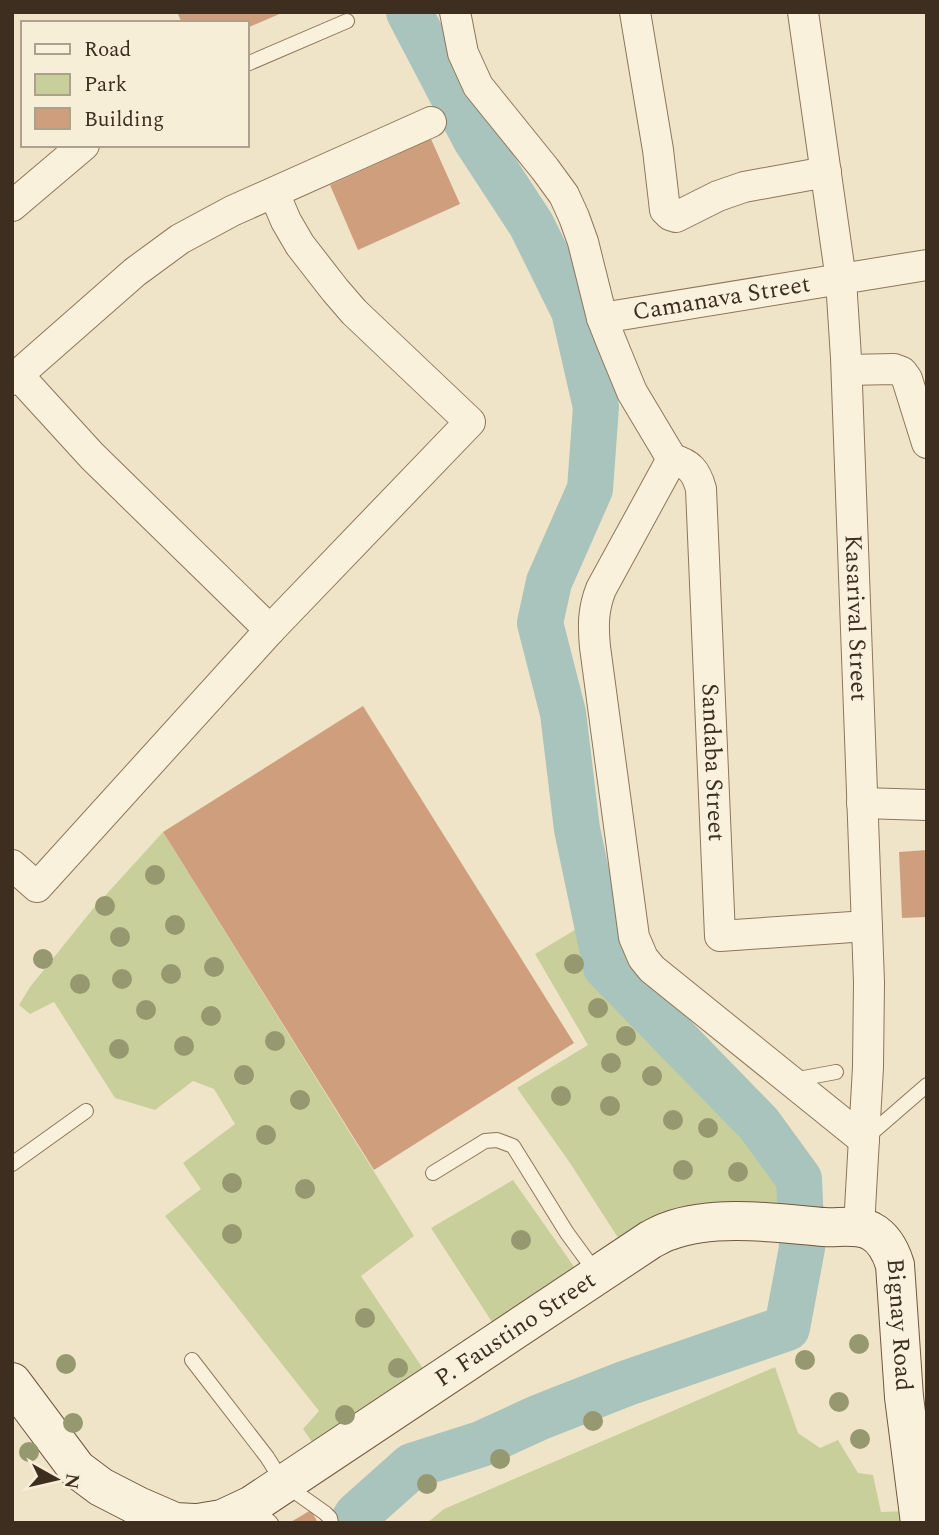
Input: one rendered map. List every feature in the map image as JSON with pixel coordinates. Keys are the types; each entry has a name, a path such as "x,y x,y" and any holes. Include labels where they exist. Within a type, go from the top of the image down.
{"main road":[{"name":"P. Faustino Street","path":"12,1382 77,1469 101,1487 175,1522 196,1523 262,1514 284,1484 650,1240 668,1231 724,1221 847,1227"},
{"name":"Bignay Road","path":"847,1227 873,1232 887,1246 895,1265 904,1397 920,1523"}],"street":[{"path":"455,12 463,53 478,86 564,195 583,242 602,318 632,392 672,459 601,589 595,604 593,623 594,647 634,937 643,958 652,969 864,1140"},
{"path":"635,12 665,210 670,215 676,217 718,196 744,187 827,172"},
{"name":"Kasarival Street","path":"803,12 841,280 847,370 869,1022 864,1140 847,1227"},
{"path":"270,629 15,377 161,252 204,225 431,122"},
{"path":"12,206 82,147"},
{"path":"12,865 37,887 270,629 470,422 335,290 300,245 274,193"},
{"name":"Camanava Street","path":"602,318 927,265"},
{"path":"847,370 894,369 902,372 907,379 927,443"},
{"name":"Sandaba Street","path":"672,459 692,468 701,489 720,936 867,926"},
{"path":"862,803 927,804"}],"lane":[{"path":"248,64 347,22"},
{"path":"790,1080 836,1072"},
{"path":"864,1140 927,1085"},
{"path":"12,1164 86,1111"},
{"path":"433,1173 485,1141 497,1140 513,1146 567,1233 598,1275"},
{"path":"192,1360 267,1457 284,1484 325,1513 331,1523"}],"green space":[{"path":"163,832 414,1236 361,1276 430,1379 319,1452 303,1429 319,1411 165,1216 201,1189 183,1163 235,1124 214,1089 193,1081 155,1110 115,1098 54,1002 30,1014 19,1005 30,987 92,910"},
{"path":"588,922 598,972 750,1129 787,1182 787,1205 622,1244 517,1088 588,1045 535,954"},
{"path":"513,1180 575,1268 494,1325 431,1228"},
{"path":"775,1367 798,1433 820,1448 838,1440 858,1473 873,1475 881,1512 907,1511 907,1523 427,1523 444,1509"}],"building":[{"path":"177,12 284,12 248,28 248,21 181,21"},
{"path":"431,139 460,204 358,250 330,185"},
{"path":"363,706 574,1043 374,1170 163,832"},
{"path":"927,850 927,917 902,918 899,852"},
{"path":"311,1510 318,1523 289,1523"}],"waterway":[{"path":"352,1523 357,1515 412,1466 481,1444 540,1417 627,1383 787,1328 802,1248 799,1179 759,1124 606,967 577,829 563,713 540,623 549,582 590,489 596,407 574,311 531,224 476,140 409,12"}]}
